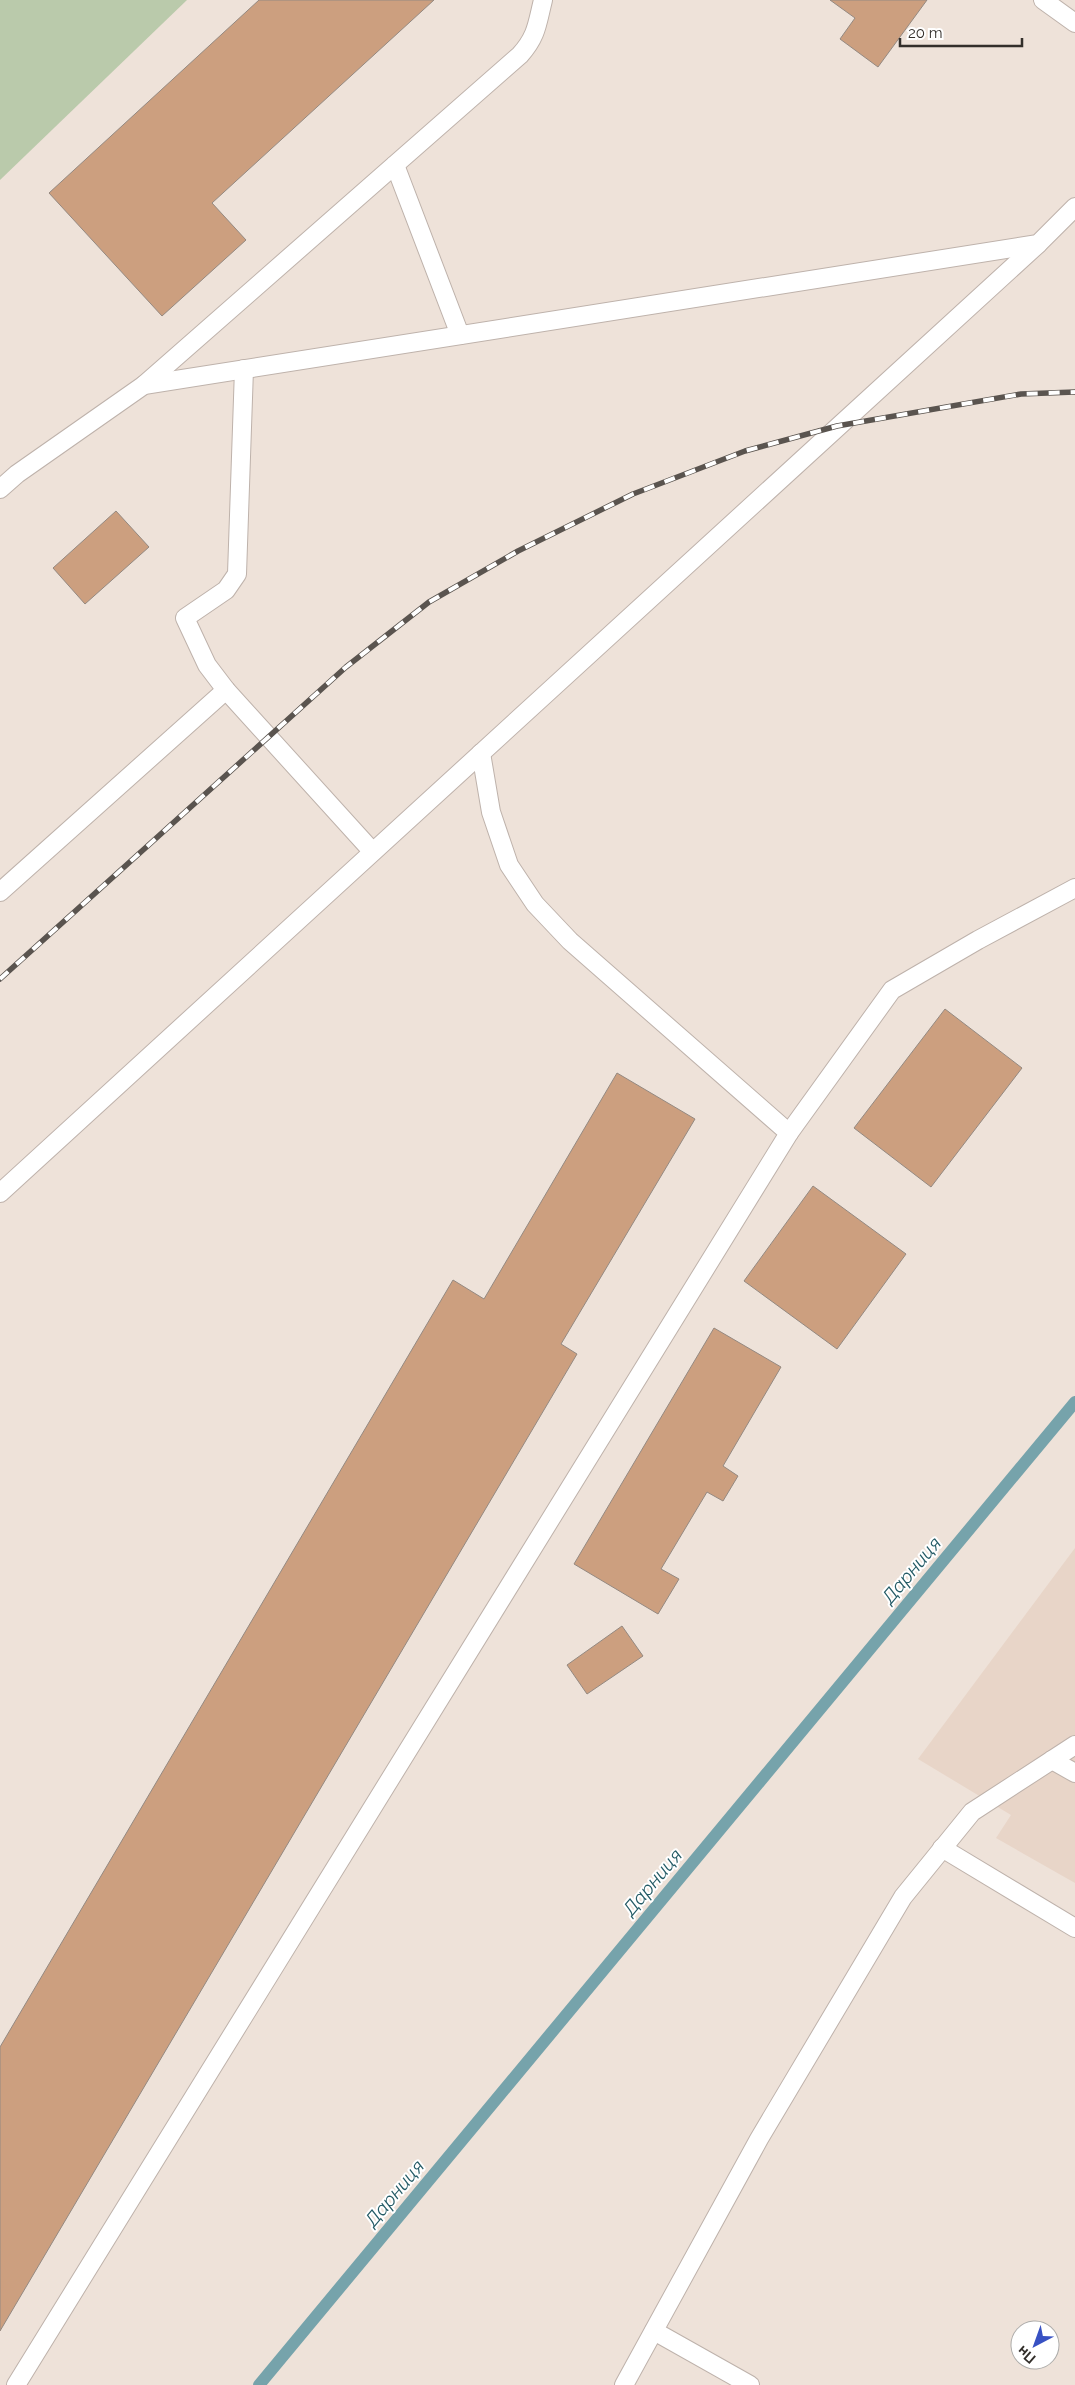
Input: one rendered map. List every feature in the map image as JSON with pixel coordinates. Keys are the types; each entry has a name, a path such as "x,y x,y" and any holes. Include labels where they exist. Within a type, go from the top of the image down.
{"lane":[{"path":"0,489 17,474 144,385 520,55 531,42 538,27 543,0"},
{"path":"1043,0 1075,23"},
{"path":"394,165 460,335"},
{"path":"0,1193 1038,244 1075,207"},
{"path":"144,385 1038,244"},
{"path":"244,369 237,574 226,590 185,618 208,665 226,690 372,851"},
{"path":"0,892 226,690"},
{"path":"481,753 491,812 509,865 535,904 570,941 789,1133"},
{"path":"16,2385 789,1133 892,990 978,940 1075,888"},
{"path":"624,2385 759,2139 903,1897 972,1812 1075,1745"},
{"path":"1052,1760 1075,1773"},
{"path":"942,1848 1075,1928"},
{"path":"654,2331 750,2385"}],"shaded area":[{"path":"1075,1548 1075,1883 996,1838 1011,1815 918,1759"}],"green space":[{"path":"0,0 187,0 0,180"}],"building":[{"path":"259,0 434,0 212,203 246,240 162,316 49,193"},
{"path":"830,0 927,0 878,67 840,39 855,18"},
{"path":"116,511 149,547 85,604 53,568"},
{"path":"945,1009 1022,1068 931,1187 854,1128"},
{"path":"617,1073 695,1119 561,1344 577,1354 0,2331 0,2047 453,1280 484,1299"},
{"path":"813,1186 906,1254 837,1349 744,1281"},
{"path":"714,1328 781,1367 723,1466 738,1476 723,1501 707,1492 661,1569 679,1579 658,1614 574,1564"},
{"path":"622,1626 643,1656 587,1694 567,1665"}],"waterway":[{"name":"Дарниця","path":"259,2385 1075,1402"}],"railway":[{"path":"0,979 346,667 429,602 518,551 633,494 745,451 837,426 1021,394 1075,392"}]}
